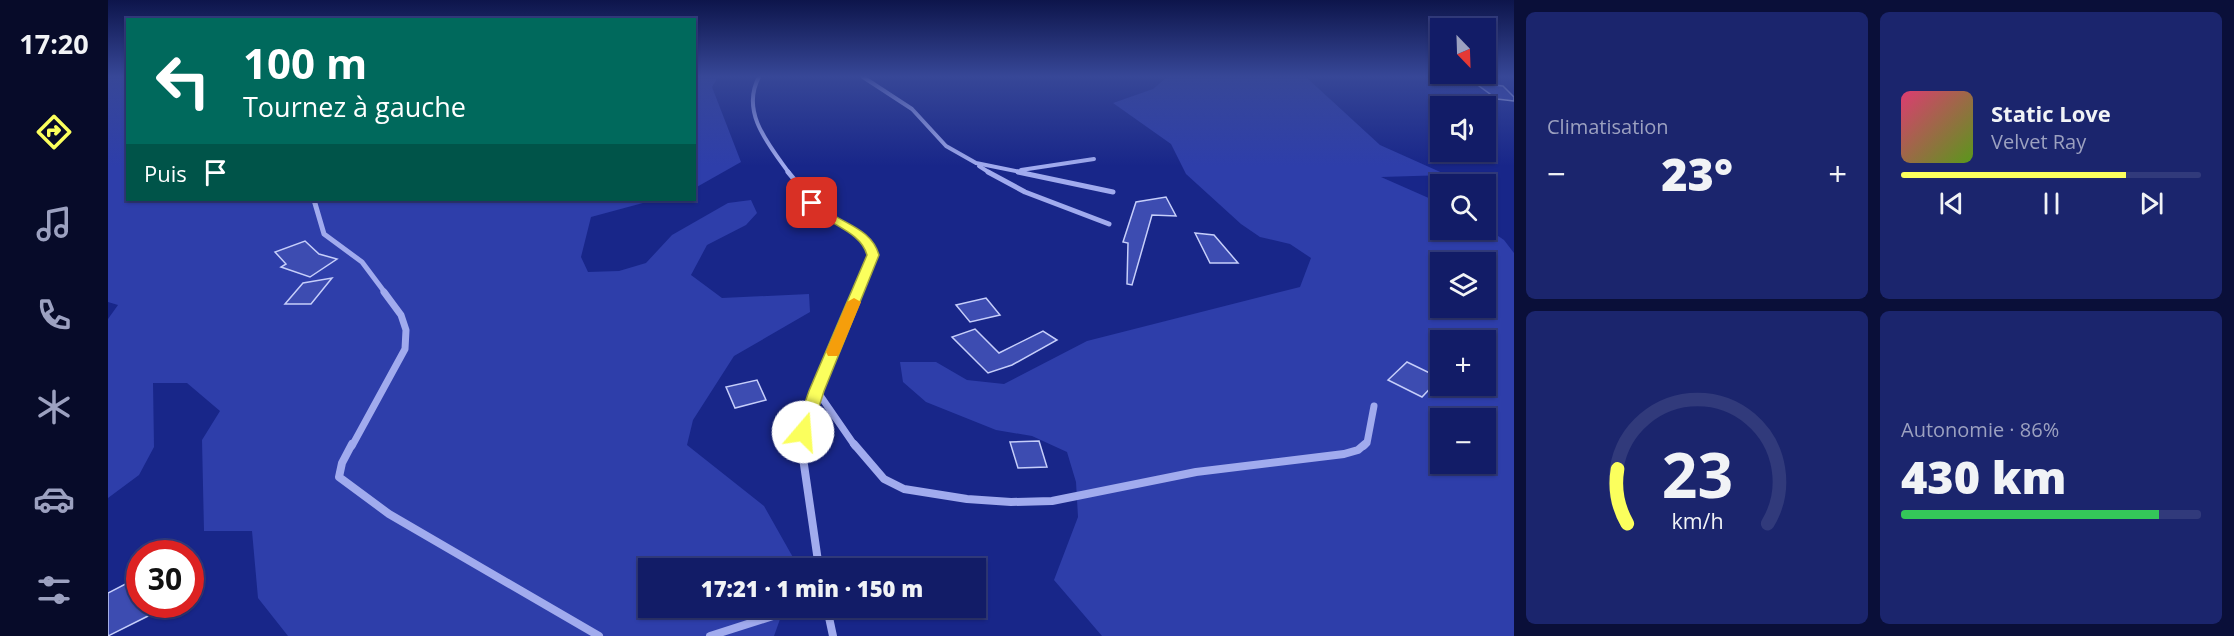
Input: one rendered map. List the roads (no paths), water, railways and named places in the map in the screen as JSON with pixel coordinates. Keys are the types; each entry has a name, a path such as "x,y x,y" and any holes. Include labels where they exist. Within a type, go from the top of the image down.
{"street":[{"path":"753,107 753,112 771,148 821,213 854,230 870,245 873,251 873,259 817,391 801,445 817,558"},
{"path":"908,107 954,152 976,163 998,179 1109,224"},
{"path":"1014,172 1094,159"},
{"path":"976,163 1113,192"},
{"path":"314,201 324,234 364,265 401,315 406,330 405,349 342,463 338,472 341,480 389,514 599,636"},
{"path":"817,391 862,455 884,479 904,489 926,494 1011,502 1052,501 1196,472 1344,454 1358,450 1367,443 1374,406"},
{"path":"710,636 767,618"},
{"path":"829,618 833,636"}]}
